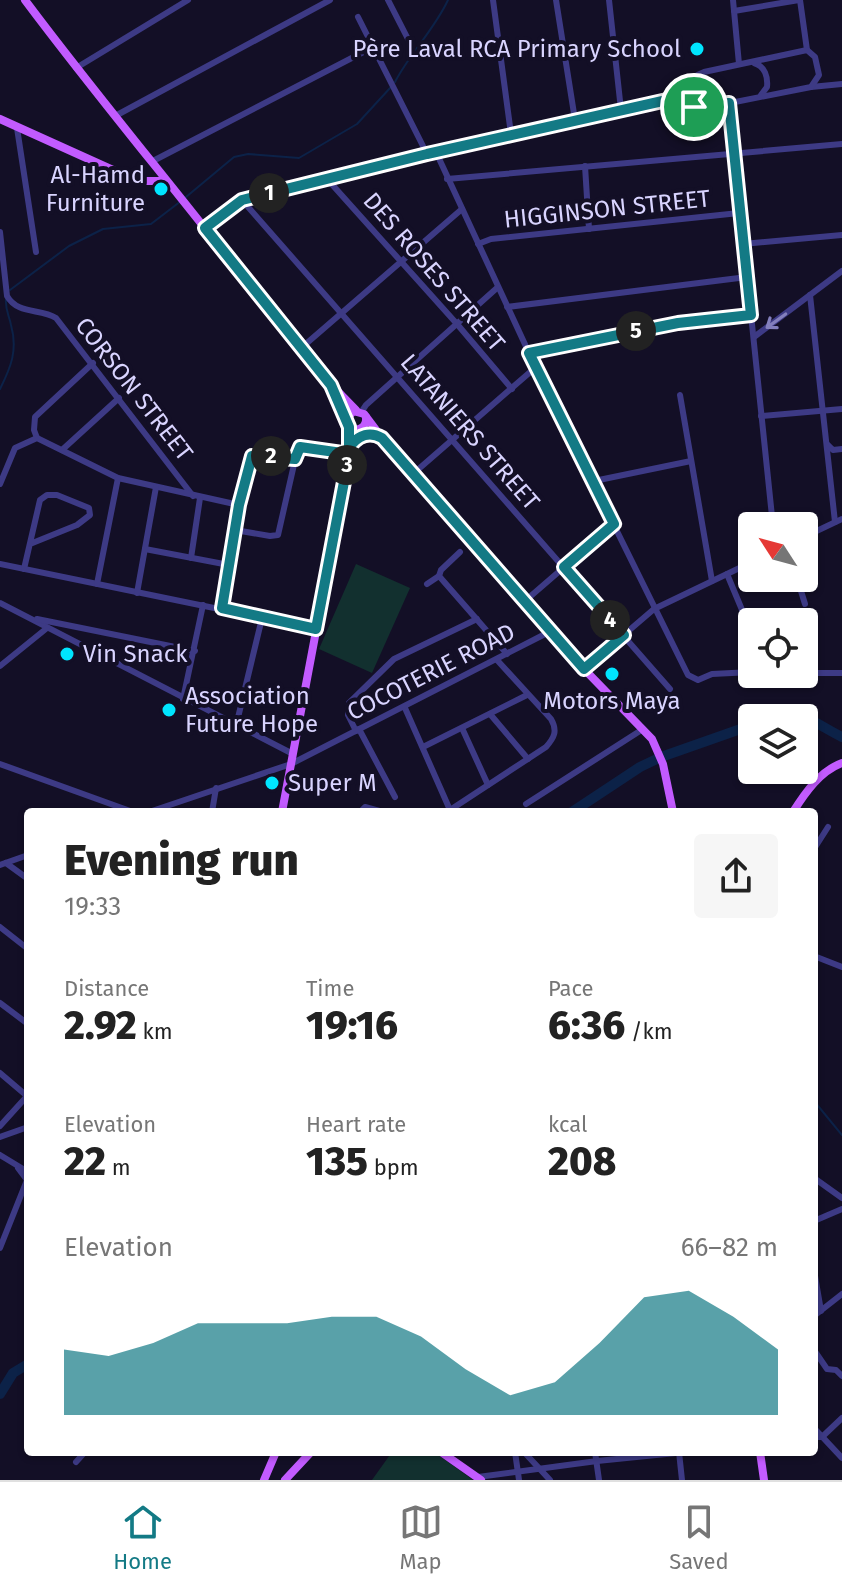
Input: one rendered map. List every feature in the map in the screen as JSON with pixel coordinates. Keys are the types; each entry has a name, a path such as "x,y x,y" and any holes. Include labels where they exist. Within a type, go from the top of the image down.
{"main road":[{"path":"25,0 300,349 361,413 584,669 657,746 672,808"},
{"path":"0,119 124,175 144,181 166,181"},
{"path":"331,385 348,423 378,436"},
{"path":"283,808 351,446 349,414 361,413"},
{"path":"351,446 361,429 361,413"},
{"path":"351,446 364,435 378,436"},
{"path":"796,808 817,780 842,763"},
{"path":"264,1480 274,1456"},
{"path":"285,1480 307,1456"},
{"path":"447,1456 480,1479"},
{"path":"761,1456 764,1480"}],"street":[{"path":"76,68 188,0"},
{"path":"117,115 330,0"},
{"path":"388,0 409,41"},
{"path":"493,0 511,134"},
{"path":"556,0 575,120"},
{"path":"609,0 621,110"},
{"path":"733,0 739,64"},
{"path":"734,11 799,0 807,50 815,57 819,75 811,87"},
{"path":"358,17 427,154"},
{"path":"151,162 373,47"},
{"path":"679,91 691,77 704,72 807,50"},
{"path":"750,63 758,64 765,73 767,87 758,97"},
{"path":"664,100 691,101 694,83 704,72"},
{"path":"682,102 694,107 710,107 842,84"},
{"path":"205,228 242,200 664,100 686,88 710,107"},
{"path":"679,91 682,102"},
{"path":"664,100 690,117"},
{"path":"729,103 771,512"},
{"path":"17,128 36,252"},
{"path":"447,179 842,144"},
{"path":"436,152 529,353 691,678 698,680 712,674 738,673"},
{"path":"585,166 589,229"},
{"name":"DES ROSES STREET","path":"328,180 512,389"},
{"name":"LATANIERS STREET","path":"242,200 670,689"},
{"path":"300,349 462,209"},
{"name":"HIGGINSON STREET","path":"478,244 491,239 739,213"},
{"name":"CORSON STREET","path":"0,232 7,296 15,306 53,316 196,497"},
{"path":"743,244 842,235"},
{"path":"754,337 842,271"},
{"path":"507,307 747,277"},
{"path":"361,413 498,287"},
{"path":"810,295 838,520 818,530"},
{"path":"529,353 678,323 751,315"},
{"path":"93,363 35,417 37,438 118,478 239,505"},
{"path":"414,473 536,367"},
{"path":"680,395 712,581"},
{"path":"62,450 119,398"},
{"path":"761,416 842,409"},
{"path":"0,484 15,448 37,438"},
{"path":"827,443 833,450 842,449"},
{"path":"235,530 278,535 300,447 351,446"},
{"path":"222,608 239,505 252,456 295,459"},
{"path":"594,481 691,461"},
{"path":"97,584 118,478"},
{"path":"137,593 156,487"},
{"path":"24,569 40,500 47,495 57,495 89,508 90,515 77,525 30,544"},
{"path":"191,558 196,497"},
{"path":"525,601 614,524"},
{"path":"145,549 229,565"},
{"path":"427,584 439,576 441,570 460,552"},
{"path":"0,564 316,629"},
{"path":"584,669 654,609 738,569"},
{"path":"727,574 741,608"},
{"path":"439,576 507,654"},
{"path":"801,592 805,604"},
{"path":"0,603 236,726 292,759"},
{"path":"183,699 203,605"},
{"path":"30,618 195,651"},
{"path":"236,726 262,618"},
{"path":"395,797 348,715 349,703 386,665 477,619"},
{"path":"0,666 47,628"},
{"name":"COCOTERIE ROAD","path":"160,808 292,759 358,730 551,631"},
{"path":"454,808 546,747 555,732 551,719 497,660"},
{"path":"818,673 842,673"},
{"path":"423,747 527,695"},
{"path":"405,708 449,808"},
{"path":"490,714 528,759"},
{"path":"462,728 488,785"},
{"path":"526,804 643,729"},
{"path":"0,764 122,808"},
{"path":"213,808 216,788"},
{"path":"818,843 828,827"},
{"path":"3,864 24,856"},
{"path":"3,864 24,877"},
{"path":"0,927 24,946"},
{"path":"818,958 842,967"},
{"path":"0,1003 24,1021"},
{"path":"0,1073 24,1092"},
{"path":"0,1126 24,1099"},
{"path":"0,1137 24,1128"},
{"path":"0,1155 24,1170"},
{"path":"18,1168 24,1176"},
{"path":"818,1181 842,1198"},
{"path":"0,1248 24,1188"},
{"path":"818,1219 842,1209"},
{"path":"0,1219 9,1227"},
{"path":"818,1293 821,1311"},
{"path":"818,1313 842,1294"},
{"path":"818,1356 827,1369 839,1367 842,1376"},
{"path":"842,1418 818,1437 842,1458"},
{"path":"76,1462 81,1456"},
{"path":"516,1456 519,1480"},
{"path":"528,1456 550,1480"},
{"path":"596,1456 599,1480"},
{"path":"480,1479 539,1468 643,1456"},
{"path":"679,1456 682,1480"}],"green space":[{"path":"356,564 410,588 372,673 319,649"},
{"path":"389,1456 440,1456 473,1480 372,1480"}],"waterway":[{"path":"395,82 448,0"},
{"path":"186,197 234,157 248,154 299,158 357,124 391,87"},
{"path":"10,290 69,246 103,229 151,224 181,201"},
{"path":"0,389 13,350 6,299"},
{"path":"818,724 842,737"},
{"path":"578,808 640,767 738,730"},
{"path":"818,1106 842,1135"},
{"path":"0,1394 13,1373 24,1366"}],"place":[{"name":"Père Laval RCA Primary School","path":"697,49"},
{"name":"Al-Hamd Furniture","path":"161,189"},
{"name":"Vin Snack","path":"67,654"},
{"name":"Motors Maya","path":"612,674"},
{"name":"Association Future Hope","path":"169,710"},
{"name":"Super M","path":"272,783"}],"route":[{"path":"694,107 667,100 427,154 242,200 205,228 331,385 347,419 351,445 349,454 300,447 295,459 252,456 239,505 222,608 316,629 351,445 364,435 375,434 414,473 584,669 624,635 564,567 614,524 529,353 678,323 751,315 729,103 694,107"}]}
